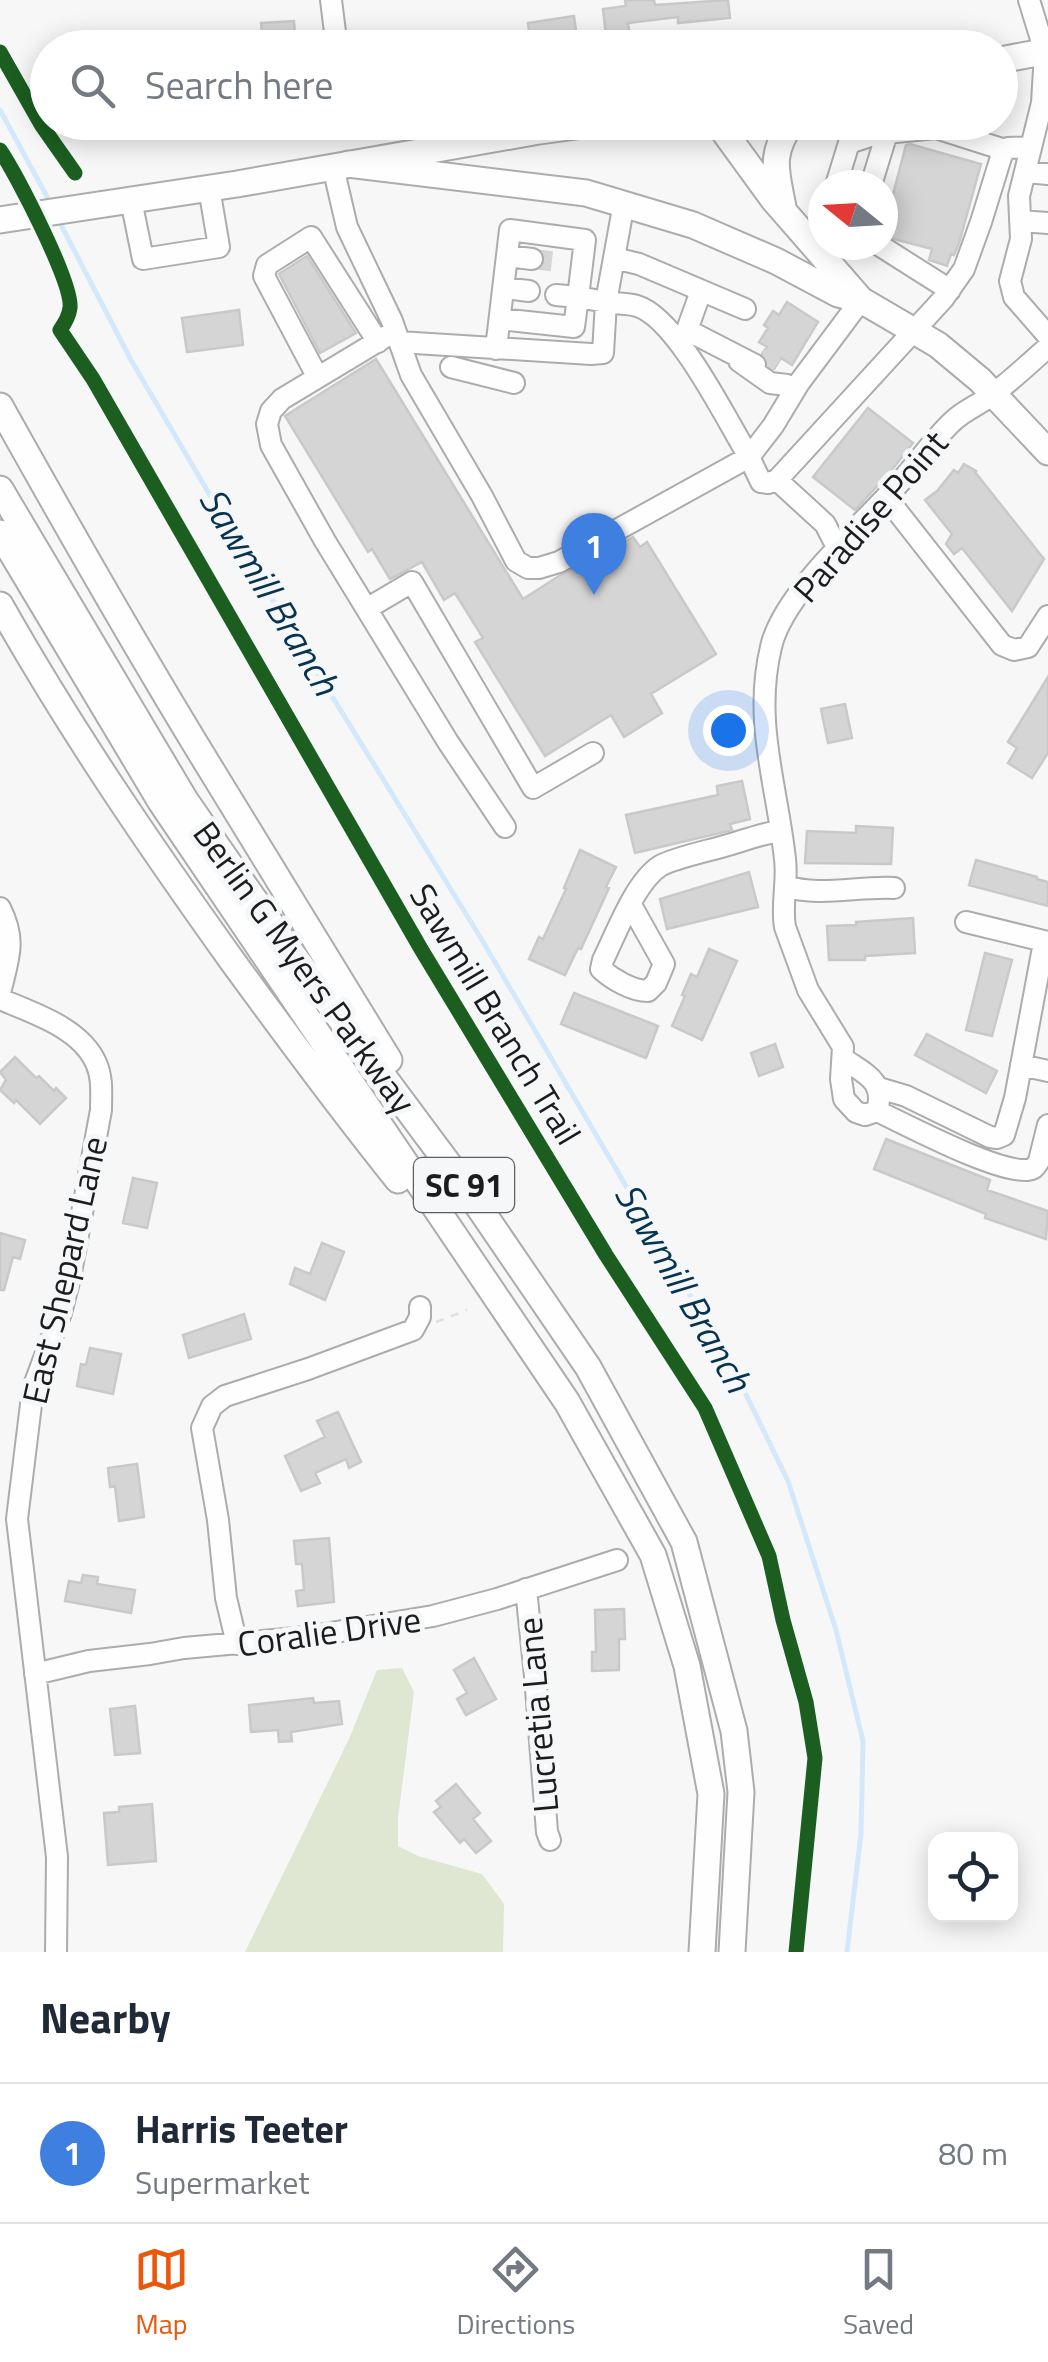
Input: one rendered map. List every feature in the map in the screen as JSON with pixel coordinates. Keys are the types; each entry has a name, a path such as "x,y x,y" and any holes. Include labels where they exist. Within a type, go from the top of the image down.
{"main road":[{"path":"1018,57 1046,52"},
{"path":"5,220 484,140"},
{"path":"730,140 784,212 861,300"},
{"path":"779,140 775,167 784,212"},
{"path":"341,166 586,193 693,225 838,294 861,300 938,345 980,380 1048,452"},
{"path":"0,406 92,572 461,1180"},
{"name":"Berlin G Myers Parkway","path":"0,489 184,800 287,948 461,1180 588,1366 684,1542 734,1731 740,1792 732,1952"},
{"name":"Berlin G Myers Parkway","path":"0,533 162,802 567,1402 653,1555 687,1666 712,1794 702,1952"},
{"path":"0,606 150,846 334,1101 503,1309"},
{"path":"712,1794 740,1792"}],"street":[{"path":"332,0 335,30"},
{"path":"1029,0 1046,52 1044,116 1019,196 1021,239 1010,281 1014,297 1048,336"},
{"path":"841,170 850,143 859,140"},
{"path":"876,170 886,140"},
{"path":"974,140 1006,150"},
{"path":"702,291 682,335 692,360 761,482 768,484 777,480 950,290 964,269 1002,154 1008,148 1032,147"},
{"path":"341,166 347,227 391,338 516,561 528,568 559,562 749,457 772,426 774,373"},
{"path":"1025,172 1048,174"},
{"path":"131,200 143,260 219,247 209,188"},
{"path":"504,827 325,541 271,446 267,424 271,411 282,399 391,338 496,349 603,353 606,302 624,203"},
{"path":"1020,221 1048,223"},
{"path":"496,349 510,230 585,240 574,327 500,319"},
{"path":"317,376 264,276 267,264 311,236 391,338"},
{"path":"508,256 532,259"},
{"path":"898,257 950,290"},
{"path":"614,258 638,264 745,309"},
{"path":"558,262 582,265"},
{"path":"504,288 529,291"},
{"path":"556,295 640,306 682,335 721,340 774,373"},
{"path":"731,353 770,384 774,373 861,300"},
{"path":"709,340 774,373"},
{"name":"Paradise Point","path":"876,1111 865,1115 856,1112 844,1099 842,1047 808,990 785,927 786,862 772,790 763,702 771,647 783,616 806,584 951,422 994,395 1048,347"},
{"path":"452,367 514,383"},
{"path":"777,480 825,524 838,549"},
{"path":"886,496 1002,644 1014,650 1028,647 1048,616"},
{"path":"368,608 412,582 533,788 593,753"},
{"path":"630,906 660,866 765,832 781,831"},
{"path":"785,886 798,890 894,888"},
{"path":"0,908 10,931 11,945 0,996"},
{"path":"966,922 1048,942 1042,953 1037,1035 1021,1065 1048,1071"},
{"name":"East Shepard Lane","path":"0,996 73,1035 97,1065 101,1085 101,1110 70,1278 33,1388 17,1519 57,1856 56,1952"},
{"name":"Paradise Point","path":"844,1059 879,1088 906,1096 998,1138 1007,1129 1021,1065"},
{"path":"879,1088 876,1111 974,1156 1007,1166 1029,1170 1036,1167 1048,1124"},
{"path":"236,1644 202,1428 207,1414 226,1396 413,1330 420,1307"},
{"name":"Coralie Drive","path":"35,1674 89,1661 348,1632 433,1616 617,1560"},
{"name":"Lucretia Lane","path":"526,1589 550,1840"}],"path":[{"path":"413,1330 467,1310"}],"green space":[{"path":"402,1668 414,1692 398,1846 418,1856 482,1874 504,1904 503,1952 245,1952 349,1739 377,1670"}],"building":[{"path":"625,0 654,0 655,5 728,0 730,18 678,23 678,17 628,23 629,30 605,30 603,9 626,6"},
{"path":"574,16 576,30 529,30 528,23"},
{"path":"294,21 295,30 262,30 261,23"},
{"path":"906,145 981,164 959,243 947,266 929,260 932,249 898,240 898,175"},
{"path":"307,256 356,333 320,353 279,274"},
{"path":"787,302 818,322 792,365 781,358 774,369 762,354 767,347 759,342 773,311 779,315"},
{"path":"239,310 243,345 187,352 182,318"},
{"path":"376,359 523,599 633,537 640,547 647,542 716,654 651,694 662,713 624,737 611,715 545,756 475,642 483,638 455,593 444,600 422,562 390,579 372,549 368,552 285,416"},
{"path":"868,408 913,443 855,510 813,477"},
{"path":"964,464 976,471 1044,559 1012,611 962,548 954,554 946,544 952,534 925,500"},
{"path":"1048,677 1048,753 1032,778 1008,763 1017,748 1008,742"},
{"path":"845,704 852,738 828,743 821,709"},
{"path":"742,781 750,819 730,824 732,830 635,853 626,815 718,795 717,786"},
{"path":"856,826 893,828 891,864 805,863 807,831 856,833"},
{"path":"580,850 616,867 581,949 578,948 565,975 529,959 539,937 543,939"},
{"path":"976,860 1048,882 1048,906 969,885"},
{"path":"749,872 758,907 667,929 660,899"},
{"path":"913,918 915,953 829,960 827,926"},
{"path":"709,949 737,961 702,1040 672,1026 691,974 697,977"},
{"path":"985,953 1012,960 992,1036 966,1030"},
{"path":"574,993 658,1026 646,1058 561,1024"},
{"path":"927,1034 997,1071 986,1093 915,1055"},
{"path":"775,1044 783,1067 759,1076 751,1053"},
{"path":"15,1057 36,1078 39,1076 66,1098 40,1124 0,1090 6,1080 0,1072"},
{"path":"886,1139 990,1180 987,1190 1048,1211 1046,1239 985,1218 986,1214 874,1169"},
{"path":"133,1178 157,1183 147,1228 123,1223"},
{"path":"0,1233 25,1240 20,1259 13,1257 4,1290 0,1290"},
{"path":"322,1243 344,1252 325,1300 290,1284 295,1268 310,1274"},
{"path":"244,1314 251,1339 189,1358 183,1335"},
{"path":"90,1348 121,1354 113,1394 77,1386 81,1364 86,1365"},
{"path":"338,1412 361,1462 349,1468 346,1459 315,1473 320,1483 301,1491 285,1456 325,1437 317,1421"},
{"path":"137,1464 144,1517 119,1521 115,1486 110,1487 108,1468"},
{"path":"329,1538 334,1602 298,1606 296,1591 304,1590 302,1564 296,1564 294,1541"},
{"path":"83,1575 98,1577 97,1584 135,1590 131,1613 65,1601 69,1581 81,1583"},
{"path":"624,1609 625,1639 619,1639 619,1670 592,1671 592,1652 596,1652 595,1610"},
{"path":"474,1658 496,1699 466,1715 457,1699 467,1693 454,1670"},
{"path":"313,1698 314,1703 339,1701 342,1724 291,1732 292,1741 279,1742 278,1730 251,1732 249,1705"},
{"path":"135,1706 140,1753 115,1755 110,1709"},
{"path":"456,1784 480,1813 473,1819 491,1841 476,1853 464,1839 460,1843 434,1812 441,1807 436,1801"},
{"path":"152,1804 156,1861 108,1865 104,1813 119,1812 119,1807"}],"waterway":[{"name":"Sawmill Branch","path":"0,110 51,204"},
{"name":"Sawmill Branch","path":"58,219 131,360 239,545 482,940 736,1374 788,1481 836,1630 863,1741 861,1833 847,1952"}],"tunnel":[{"path":"532,259 559,262"},
{"path":"760,357 775,367"}],"cycle path":[{"path":"0,52 30,105"},
{"path":"52,140 75,173"},
{"name":"Sawmill Branch Trail","path":"0,150 63,276 70,308 60,330 93,379 421,949 606,1255 705,1408 769,1556 806,1702 815,1758 796,1952"}],"place":[{"name":"Harris Teeter","path":"594,595"}]}
